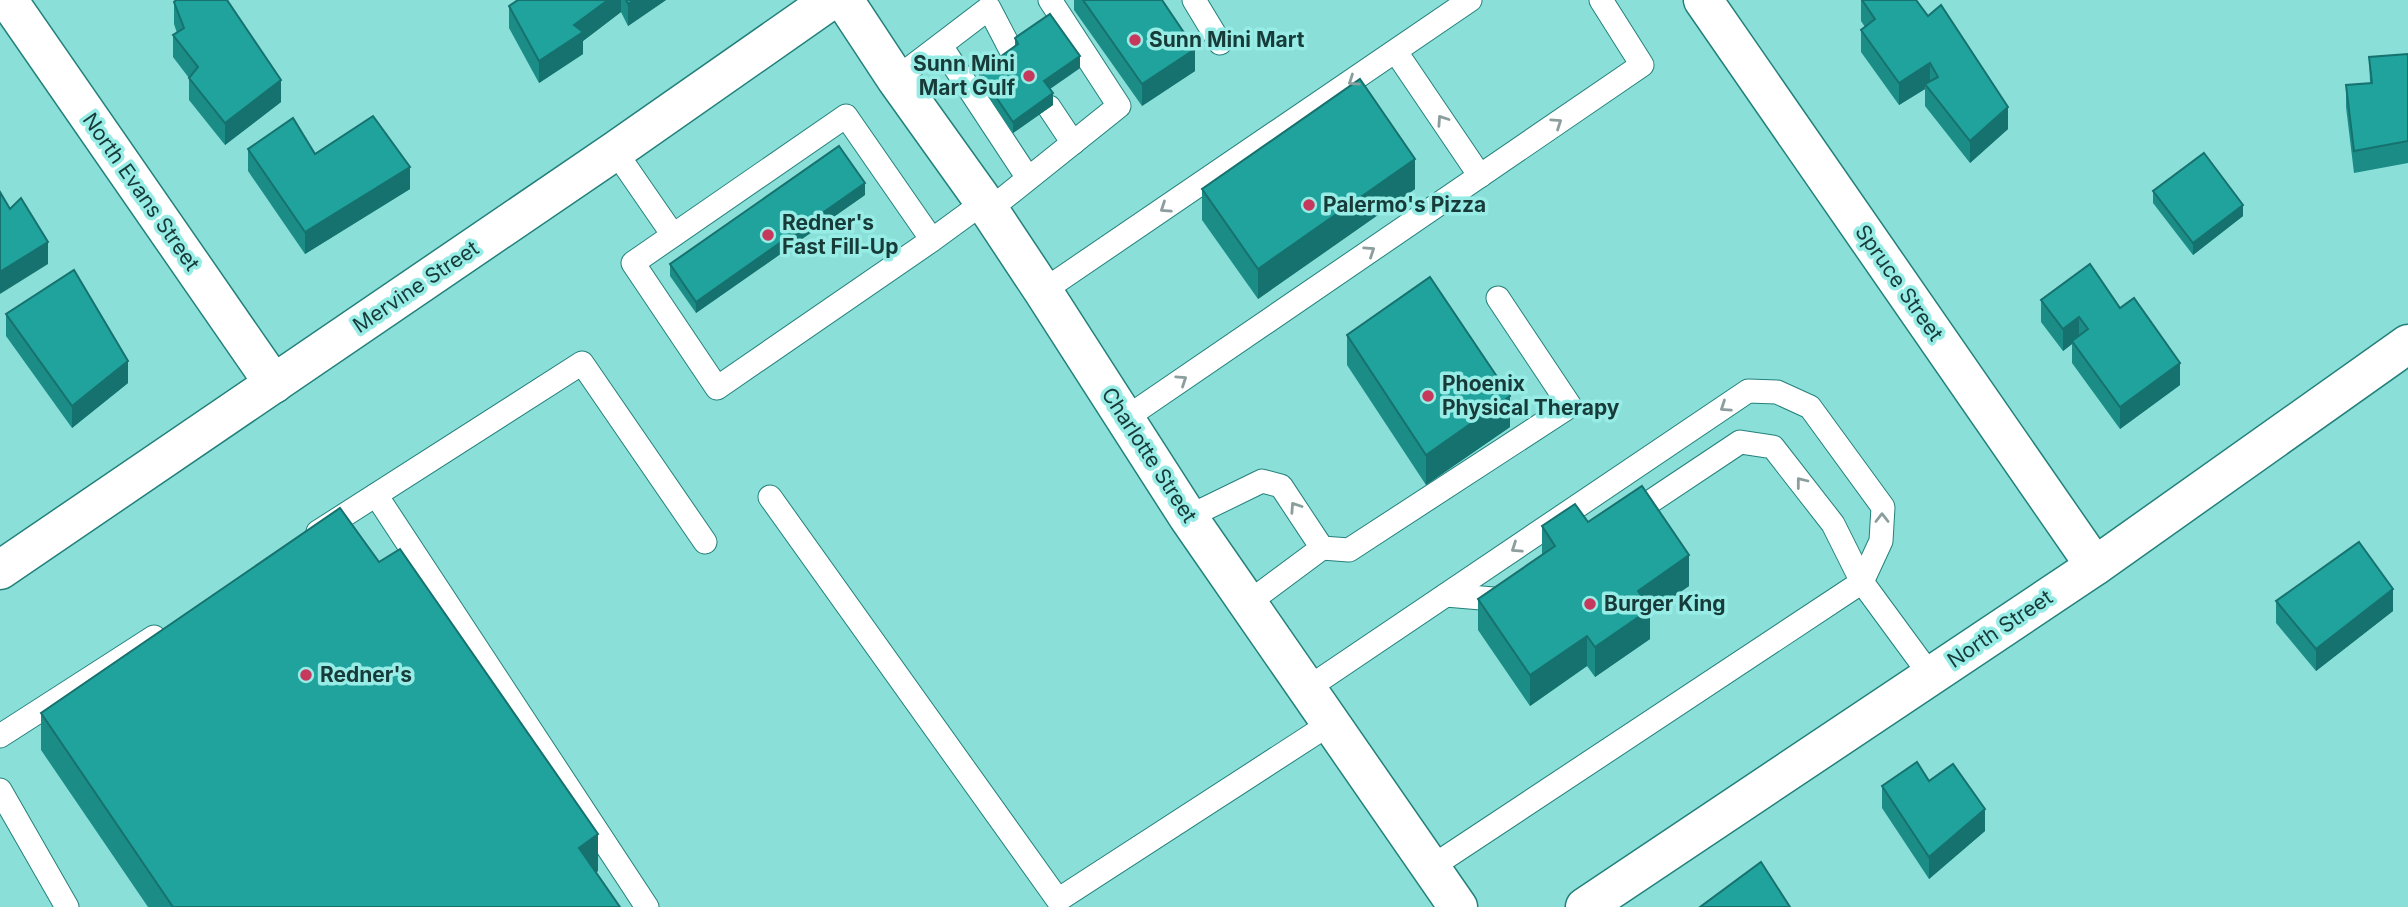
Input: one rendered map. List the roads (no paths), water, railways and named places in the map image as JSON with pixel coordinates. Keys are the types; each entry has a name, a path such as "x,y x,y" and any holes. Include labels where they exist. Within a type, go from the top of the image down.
{"street":[{"name":"North Evans Street","path":"8,0 274,384"},
{"name":"Mervine Street","path":"0,570 615,151 831,0"},
{"name":"Charlotte Street","path":"844,0 895,79 1043,291 1188,517 1458,907"},
{"name":"Spruce Street","path":"1703,0 2095,566"},
{"name":"North Street","path":"1586,907 2095,566 2408,344"}],"lane":[{"path":"932,240 846,116 633,263 717,388 932,240 1028,178 1119,106 1051,0"},
{"path":"1194,0 1220,43"},
{"path":"1043,291 1470,0"},
{"path":"1126,418 1642,65 1601,0"},
{"path":"895,79 941,46 991,3 1015,58"},
{"path":"941,46 1028,178"},
{"path":"1395,52 1480,176"},
{"path":"1049,107 1073,143"},
{"path":"615,151 673,235"},
{"path":"1248,603 1322,548 1349,550 1570,406 1498,298"},
{"path":"305,540 582,363 705,542"},
{"path":"1308,688 1748,391 1777,392 1810,407 1883,508 1881,541 1862,582 1430,868"},
{"path":"1606,532 1740,442 1773,447 1833,524 1862,582 1931,676"},
{"path":"1188,517 1262,481 1281,486 1322,548"},
{"path":"376,495 647,907"},
{"path":"770,497 1061,904 1331,723"},
{"path":"1446,595 1506,600 1528,585"},
{"path":"0,736 176,623"},
{"path":"0,790 67,907"}],"place":[{"name":"Sunn Mini Mart","path":"1135,40"},
{"name":"Sunn Mini Mart Gulf","path":"1029,76"},
{"name":"Palermo's Pizza","path":"1309,205"},
{"name":"Redner's Fast Fill-Up","path":"768,235"},
{"name":"Phoenix Physical Therapy","path":"1428,396"},
{"name":"Burger King","path":"1590,604"},
{"name":"Redner's","path":"306,675"}]}
